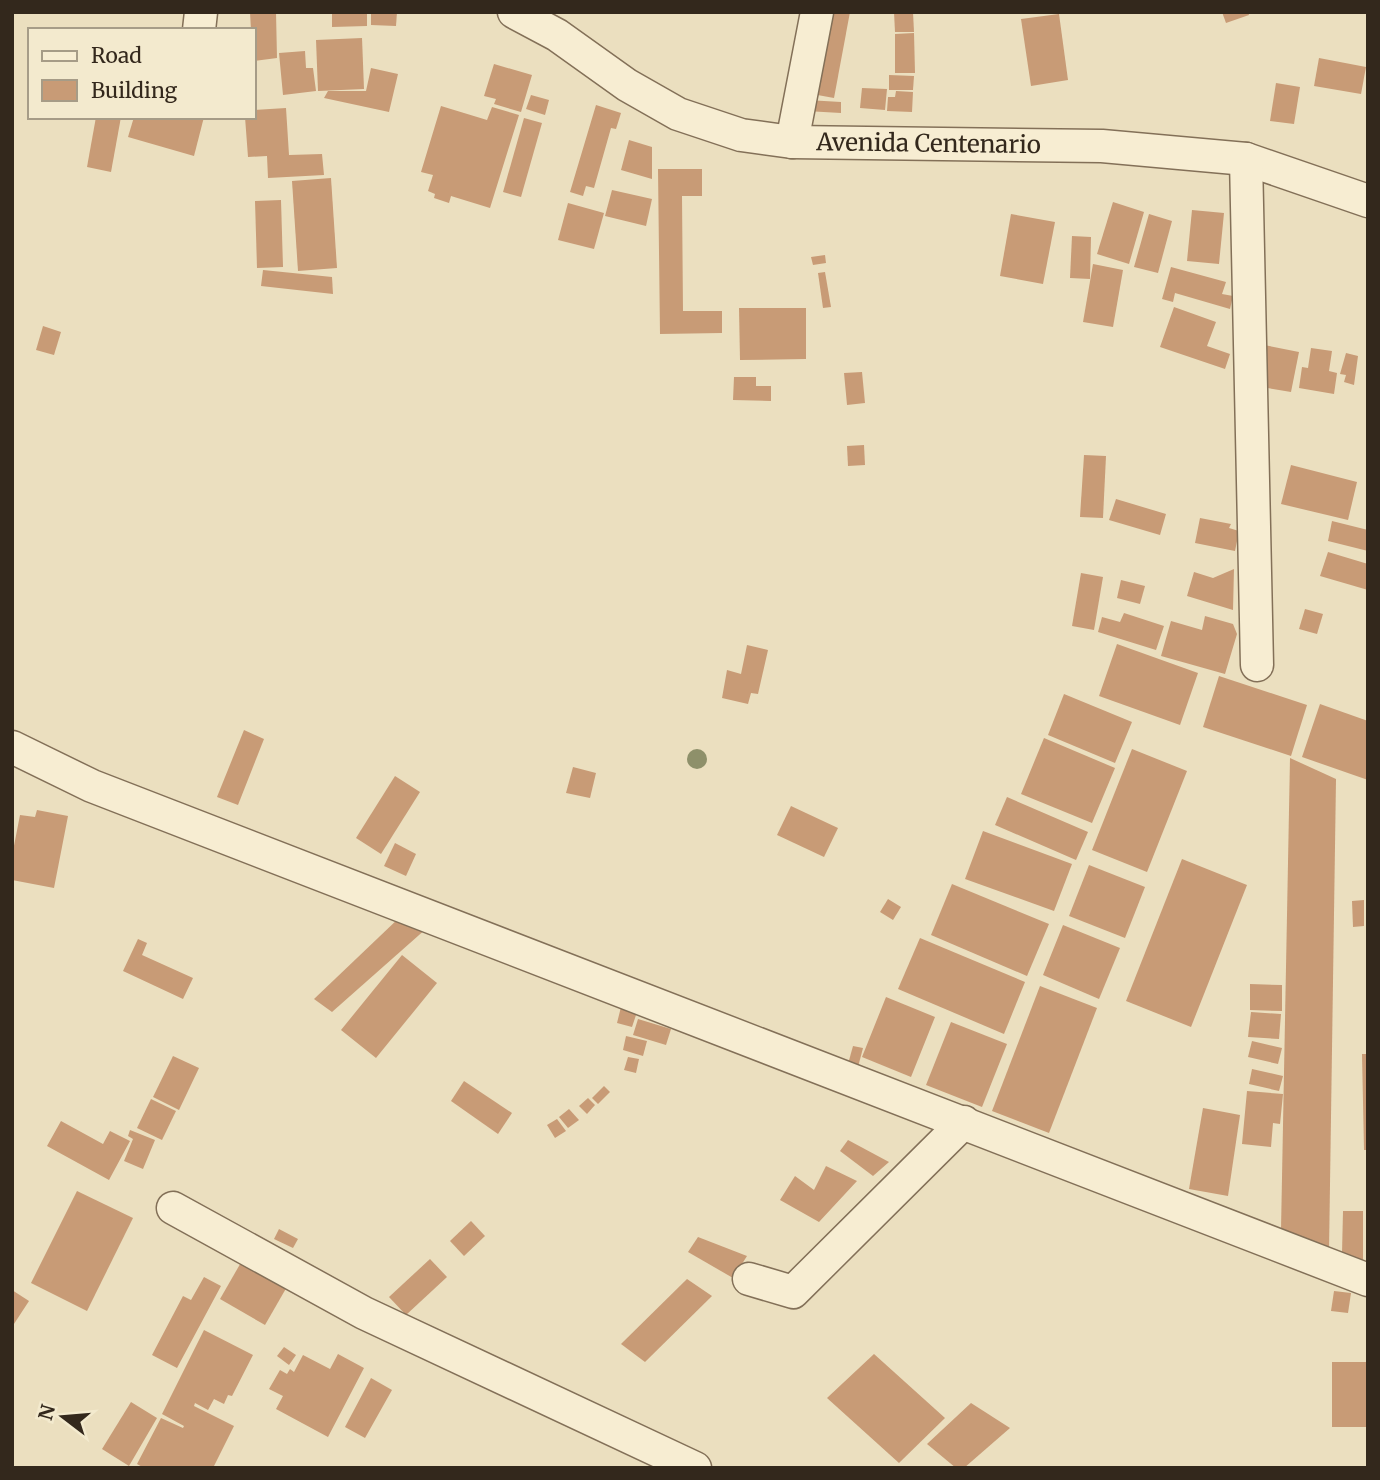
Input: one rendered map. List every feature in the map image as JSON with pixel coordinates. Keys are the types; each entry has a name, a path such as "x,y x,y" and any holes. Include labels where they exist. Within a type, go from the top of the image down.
{"street":[{"name":"Avenida Centenario","path":"514,12 557,36 627,85 678,114 741,135 792,142 1102,146 1245,159 1368,201"},
{"path":"792,142 817,12"},
{"path":"1245,159 1257,665"},
{"path":"12,747 92,786 1368,1280"},
{"path":"749,1279 793,1292 964,1122"},
{"path":"173,1208 364,1313 695,1468"}],"building":[{"path":"250,12 276,12 277,58 256,61 256,28 251,28"},
{"path":"332,12 367,12 367,26 332,27"},
{"path":"371,12 397,12 396,26 371,25"},
{"path":"827,12 850,12 834,98 812,94"},
{"path":"894,12 913,12 914,32 895,32"},
{"path":"1222,12 1248,12 1249,15 1226,23"},
{"path":"1059,14 1068,80 1031,86 1021,19"},
{"path":"914,33 915,73 895,73 895,34"},
{"path":"362,38 364,89 318,91 316,40"},
{"path":"305,51 306,68 313,68 316,91 283,95 279,53"},
{"path":"1319,58 1366,67 1361,94 1314,86"},
{"path":"494,64 532,75 521,112 494,104 496,99 484,96"},
{"path":"371,68 398,74 389,112 324,98 328,91 366,91"},
{"path":"889,75 914,76 913,90 889,90"},
{"path":"1276,83 1300,87 1294,124 1270,121"},
{"path":"862,88 887,89 885,110 860,108"},
{"path":"896,91 913,92 912,112 887,111 888,97 895,97"},
{"path":"531,95 549,100 545,115 526,109"},
{"path":"807,100 841,102 841,113 806,111"},
{"path":"596,105 621,113 616,129 611,128 594,188 586,186 583,196 570,192"},
{"path":"441,106 487,120 492,107 519,115 490,208 451,196 449,203 434,198 435,194 428,191 433,175 421,172"},
{"path":"286,108 289,155 322,154 324,175 268,178 267,156 248,157 245,119 256,119 256,110"},
{"path":"524,118 542,123 521,197 503,192"},
{"path":"96,119 121,119 111,172 87,167"},
{"path":"133,119 203,119 194,156 128,137"},
{"path":"629,140 652,147 652,179 621,170"},
{"path":"658,169 702,169 702,196 682,196 683,311 722,311 722,333 660,334"},
{"path":"331,178 337,268 298,271 292,181"},
{"path":"612,190 652,199 646,226 605,216"},
{"path":"281,200 283,267 257,268 255,201"},
{"path":"1113,202 1144,212 1129,264 1097,254"},
{"path":"568,203 604,213 594,249 558,240"},
{"path":"1192,210 1224,213 1219,264 1187,261"},
{"path":"1011,214 1055,222 1043,284 1000,276"},
{"path":"1149,214 1172,221 1158,273 1134,267"},
{"path":"1072,236 1091,237 1090,279 1070,278"},
{"path":"825,255 826,263 813,265 811,257"},
{"path":"1093,264 1123,270 1113,327 1083,322"},
{"path":"1171,267 1226,282 1222,294 1233,296 1230,309 1175,293 1173,302 1162,299"},
{"path":"263,270 332,277 333,294 261,286"},
{"path":"825,272 831,307 823,308 818,273"},
{"path":"1174,307 1216,322 1207,346 1230,354 1225,369 1160,347"},
{"path":"739,308 806,308 806,359 740,360"},
{"path":"43,326 61,332 54,355 36,350"},
{"path":"1264,345 1299,352 1291,392 1256,386"},
{"path":"1311,348 1332,351 1329,371 1337,373 1334,394 1299,388 1302,367 1308,368"},
{"path":"1346,353 1358,356 1354,385 1344,382 1346,375 1340,374"},
{"path":"862,372 865,403 847,405 844,373"},
{"path":"734,377 756,377 756,386 771,386 771,401 733,400"},
{"path":"864,445 865,465 848,466 847,446"},
{"path":"1084,455 1106,456 1103,518 1080,517"},
{"path":"1291,465 1357,482 1348,520 1281,504"},
{"path":"1116,499 1166,514 1160,535 1109,520"},
{"path":"1200,518 1231,524 1229,528 1239,531 1235,551 1195,543"},
{"path":"1332,521 1368,530 1368,551 1328,541"},
{"path":"1328,552 1368,564 1368,590 1320,576"},
{"path":"1234,569 1233,610 1187,596 1194,572 1213,578"},
{"path":"1081,573 1103,577 1094,630 1072,626"},
{"path":"1121,580 1145,586 1140,604 1117,598"},
{"path":"1305,609 1323,614 1317,634 1299,629"},
{"path":"1124,613 1164,626 1156,650 1098,632 1102,617 1120,622"},
{"path":"1205,616 1233,624 1237,634 1225,674 1161,656 1171,621 1202,630"},
{"path":"1117,644 1198,673 1180,725 1099,696"},
{"path":"747,645 768,650 758,694 751,693 748,704 722,698 727,670 741,674"},
{"path":"1219,676 1307,705 1291,756 1203,727"},
{"path":"1064,694 1132,722 1115,763 1048,735"},
{"path":"1320,704 1368,721 1368,780 1302,757"},
{"path":"244,730 264,739 238,805 217,797"},
{"path":"1044,738 1115,768 1092,823 1021,794"},
{"path":"1132,749 1187,771 1147,872 1092,850"},
{"path":"1290,758 1336,779 1329,1252 1281,1230"},
{"path":"573,767 596,773 590,798 566,793"},
{"path":"395,776 420,792 381,854 356,838"},
{"path":"1007,797 1088,832 1076,860 995,825"},
{"path":"791,806 838,828 824,857 777,835"},
{"path":"37,810 68,816 54,888 12,880 12,856 20,815 35,817"},
{"path":"983,831 1072,864 1054,911 965,879"},
{"path":"395,843 416,854 406,876 384,866"},
{"path":"1182,859 1247,885 1191,1027 1126,1001"},
{"path":"1089,865 1145,887 1125,938 1069,916"},
{"path":"952,884 1049,924 1027,976 931,935"},
{"path":"888,899 901,907 893,920 880,912"},
{"path":"1364,900 1364,926 1353,927 1352,901"},
{"path":"400,917 427,928 332,1012 314,999"},
{"path":"1063,925 1120,948 1099,999 1043,975"},
{"path":"920,938 1025,982 1004,1034 898,989"},
{"path":"138,939 147,943 142,955 193,978 183,999 123,971"},
{"path":"402,955 437,983 376,1058 341,1030"},
{"path":"1250,984 1282,985 1282,1011 1250,1010"},
{"path":"1040,986 1097,1008 1049,1133 992,1111"},
{"path":"886,997 935,1017 911,1077 862,1057"},
{"path":"621,1007 637,1012 632,1027 617,1023"},
{"path":"1251,1012 1281,1014 1279,1039 1248,1037"},
{"path":"638,1019 671,1029 666,1045 633,1035"},
{"path":"951,1022 1007,1044 982,1107 926,1085"},
{"path":"626,1036 647,1041 643,1056 623,1050"},
{"path":"1252,1041 1282,1048 1278,1064 1248,1057"},
{"path":"853,1046 863,1048 858,1067 848,1064"},
{"path":"1362,1054 1368,1054 1368,1150 1364,1150"},
{"path":"173,1056 199,1068 179,1110 153,1097"},
{"path":"628,1057 639,1059 636,1073 624,1070"},
{"path":"1252,1069 1283,1076 1279,1091 1249,1084"},
{"path":"464,1081 512,1113 498,1134 451,1101"},
{"path":"604,1086 610,1092 598,1104 592,1098"},
{"path":"1247,1091 1283,1094 1280,1124 1273,1123 1271,1147 1242,1144"},
{"path":"588,1098 595,1105 587,1114 579,1106"},
{"path":"151,1099 176,1111 162,1140 137,1128"},
{"path":"1203,1108 1240,1115 1228,1196 1189,1189"},
{"path":"569,1109 579,1120 568,1128 559,1117"},
{"path":"557,1119 566,1131 555,1138 547,1125"},
{"path":"61,1121 103,1144 110,1131 130,1141 109,1180 47,1146"},
{"path":"130,1130 155,1140 143,1169 124,1161 133,1139 128,1136"},
{"path":"848,1140 889,1162 873,1176 840,1151"},
{"path":"826,1166 857,1181 819,1222 780,1200 795,1176 814,1190"},
{"path":"77,1191 133,1218 87,1311 31,1283"},
{"path":"1343,1211 1363,1211 1363,1260 1342,1254"},
{"path":"471,1221 485,1236 464,1256 450,1241"},
{"path":"279,1229 298,1239 293,1248 274,1239"},
{"path":"698,1237 747,1256 733,1278 688,1252"},
{"path":"243,1259 288,1285 265,1325 220,1299"},
{"path":"430,1259 447,1277 406,1315 389,1297"},
{"path":"204,1277 221,1286 177,1368 152,1355 183,1296 191,1300"},
{"path":"687,1279 712,1296 645,1362 621,1344"},
{"path":"12,1290 29,1301 12,1327"},
{"path":"1334,1291 1351,1293 1348,1313 1331,1311"},
{"path":"204,1330 253,1355 232,1396 228,1395 224,1404 214,1399 208,1410 195,1403 194,1406 234,1426 213,1468 144,1468 137,1464 161,1418 183,1428 184,1426 162,1414"},
{"path":"284,1347 296,1355 289,1365 277,1356"},
{"path":"338,1354 364,1368 328,1437 276,1409 283,1396 269,1389 280,1370 287,1374 290,1369 294,1372 303,1355 330,1369"},
{"path":"874,1354 945,1418 899,1463 827,1398"},
{"path":"1332,1362 1368,1362 1368,1427 1332,1427"},
{"path":"371,1378 392,1390 365,1438 345,1427"},
{"path":"131,1402 157,1418 129,1466 102,1449"},
{"path":"971,1403 1010,1428 964,1468 956,1468 927,1444"}]}
